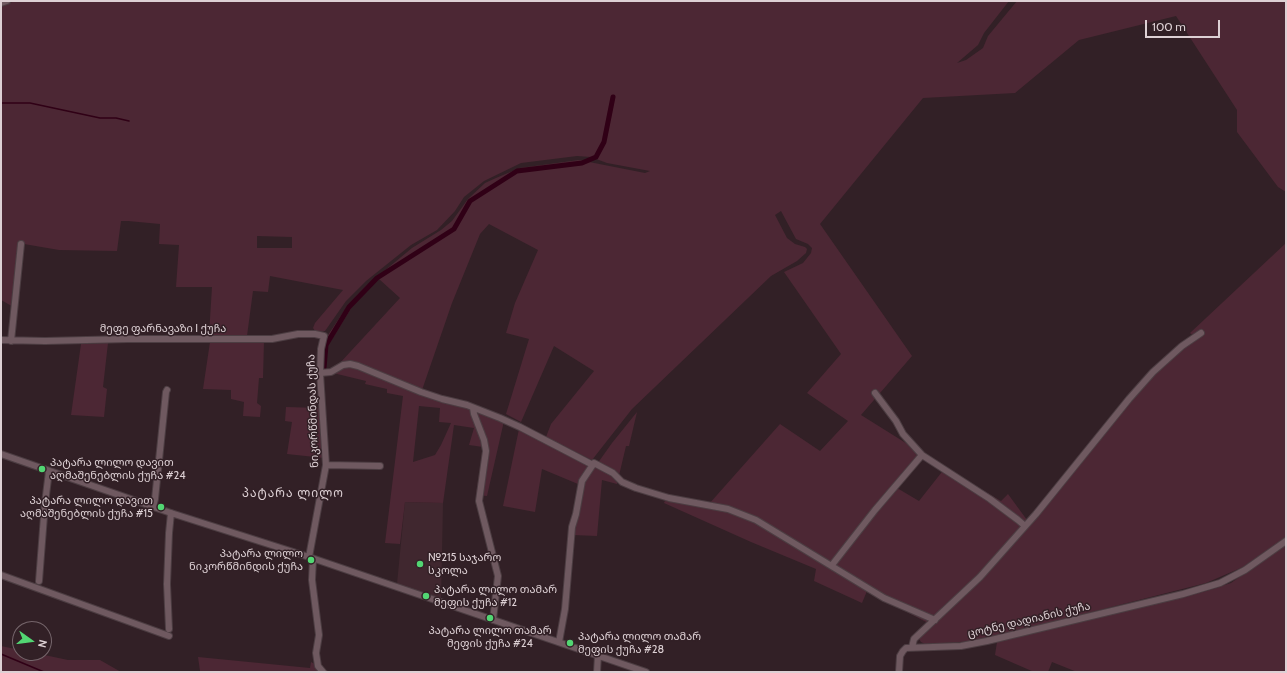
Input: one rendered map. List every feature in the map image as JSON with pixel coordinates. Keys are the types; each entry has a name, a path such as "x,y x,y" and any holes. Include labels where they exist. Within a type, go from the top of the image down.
{"street":[{"path":"1,3 7,1"},
{"path":"11,341 21,244"},
{"path":"899,672 900,656 903,651 906,648 912,647 914,639 980,578 1153,372 1182,346 1201,333"},
{"name":"მეფე ფარნავაზი I ქუჩა","path":"1,340 272,339 298,334 315,334 324,336"},
{"name":"ნიკორწმინდას ქუჩა","path":"323,672 318,666 316,653 319,635 312,580 311,558 326,465 320,373 321,349 324,336"},
{"path":"320,373 331,372 341,366 350,364 358,366 421,392 473,408 520,427 613,472 622,482 636,488 659,496 728,510 745,515 832,565 884,598 935,620"},
{"path":"153,507 167,390"},
{"path":"875,393 891,414 903,434 922,455 990,499 1025,526"},
{"path":"473,408 484,440 486,451 479,500 498,576 493,620"},
{"path":"1,454 153,507 311,558 646,672"},
{"path":"832,565 875,510 922,455"},
{"path":"559,642 562,633 565,609 572,527 582,481 594,464"},
{"path":"326,465 380,466"},
{"path":"39,581 49,470"},
{"path":"169,629 167,584 171,513"},
{"name":"ცოტნე დადიანის ქუჩა","path":"912,647 961,646 987,641 1183,594 1220,583 1244,570 1286,540"},
{"path":"1,575 169,636"},
{"path":"596,672 598,656"}],"shaded area":[{"path":"16,1 1009,1 984,33 978,45 957,63 966,60 983,48 988,36 1017,1 1286,1 1286,192 1278,187 1237,132 1237,110 1176,16 1079,40 1015,93 923,98 820,224 912,356 861,415 925,455 897,488 919,501 945,468 1001,501 1008,494 1027,520 978,575 928,623 867,591 862,603 814,581 816,569 664,503 668,494 709,504 780,424 820,451 848,421 807,393 841,354 784,272 803,263 811,253 812,248 808,244 796,239 781,211 775,215 787,238 795,244 805,247 807,249 806,253 797,261 771,276 632,409 592,460 546,437 551,424 594,371 554,346 521,422 506,414 529,339 506,333 515,303 538,250 489,224 480,234 452,303 422,390 353,362 339,364 400,298 379,279 355,302 331,341 329,341 326,355 327,361 325,369 322,370 323,346 328,335 348,305 366,286 412,248 441,230 452,221 468,199 485,183 520,168 579,160 645,173 650,171 607,163 591,157 577,156 521,163 484,181 464,197 455,211 437,230 411,245 366,281 346,301 325,331 315,331 313,328 315,323 343,290 270,276 268,292 253,291 247,336 209,335 212,287 176,287 179,245 159,244 160,224 128,221 121,221 117,251 59,250 24,244 17,309 1,300 1,5","holes":["257,236 292,237 292,248 257,248"]},
{"path":"1286,243 1286,537 1243,567 1206,583 977,641 925,644 921,642 919,639 920,636 985,574 1155,374 1188,344 1197,339 1190,333"},
{"path":"264,341 263,378 259,378 257,403 261,406 260,417 243,416 244,402 231,399 231,390 203,389 210,342"},
{"path":"108,343 103,387 107,389 104,417 71,415 81,344"},
{"path":"350,366 504,421 487,496 476,495 483,447 469,445 474,428 454,425 443,503 405,502 400,544 385,543 403,396 387,393 387,389 365,384 366,381 333,373","holes":["419,406 440,408 439,422 451,423 441,445 435,455 413,462"]},
{"path":"286,407 320,408 324,458 287,454 292,422 285,421"},
{"path":"637,412 629,446 626,446 617,484 602,480 597,536 573,535 585,481 612,443"},
{"path":"519,429 589,466 578,484 542,469 535,512 503,506"},
{"name":"№215 საჯარო სკოლა","path":"405,502 443,503 441,599 397,584"},
{"path":"1286,543 1286,672 1077,672 1052,662 1048,672 1034,672 995,655 997,642 1206,591 1231,583"},
{"path":"1,646 12,648 12,661 52,661 52,657 68,660 100,660 121,672 1,672"},
{"path":"198,657 310,668 311,662 330,672 198,672 200,671"}],"waterway":[{"path":"324,368 326,345 349,307 377,278 454,229 470,201 517,171 582,163 596,157 604,142 613,97"},
{"path":"1,103 30,103 100,118 116,118 129,121"},
{"path":"1,654 44,672"}],"place":[{"name":"პატარა ლილო დავით აღმაშენებლის ქუჩა #24","path":"42,469"},
{"name":"პატარა ლილო დავით აღმაშენებლის ქუჩა #15","path":"161,507"},
{"name":"პატარა ლილო ნიკორწმინდის ქუჩა","path":"311,560"},
{"name":"№215 საჯარო სკოლა","path":"420,564"},
{"name":"პატარა ლილო თამარ მეფის ქუჩა #12","path":"426,596"},
{"name":"პატარა ლილო თამარ მეფის ქუჩა #24","path":"490,618"},
{"name":"პატარა ლილო თამარ მეფის ქუჩა #28","path":"570,643"}],"district":[{"name":"პატარა ლილო","path":"293,493"}]}
